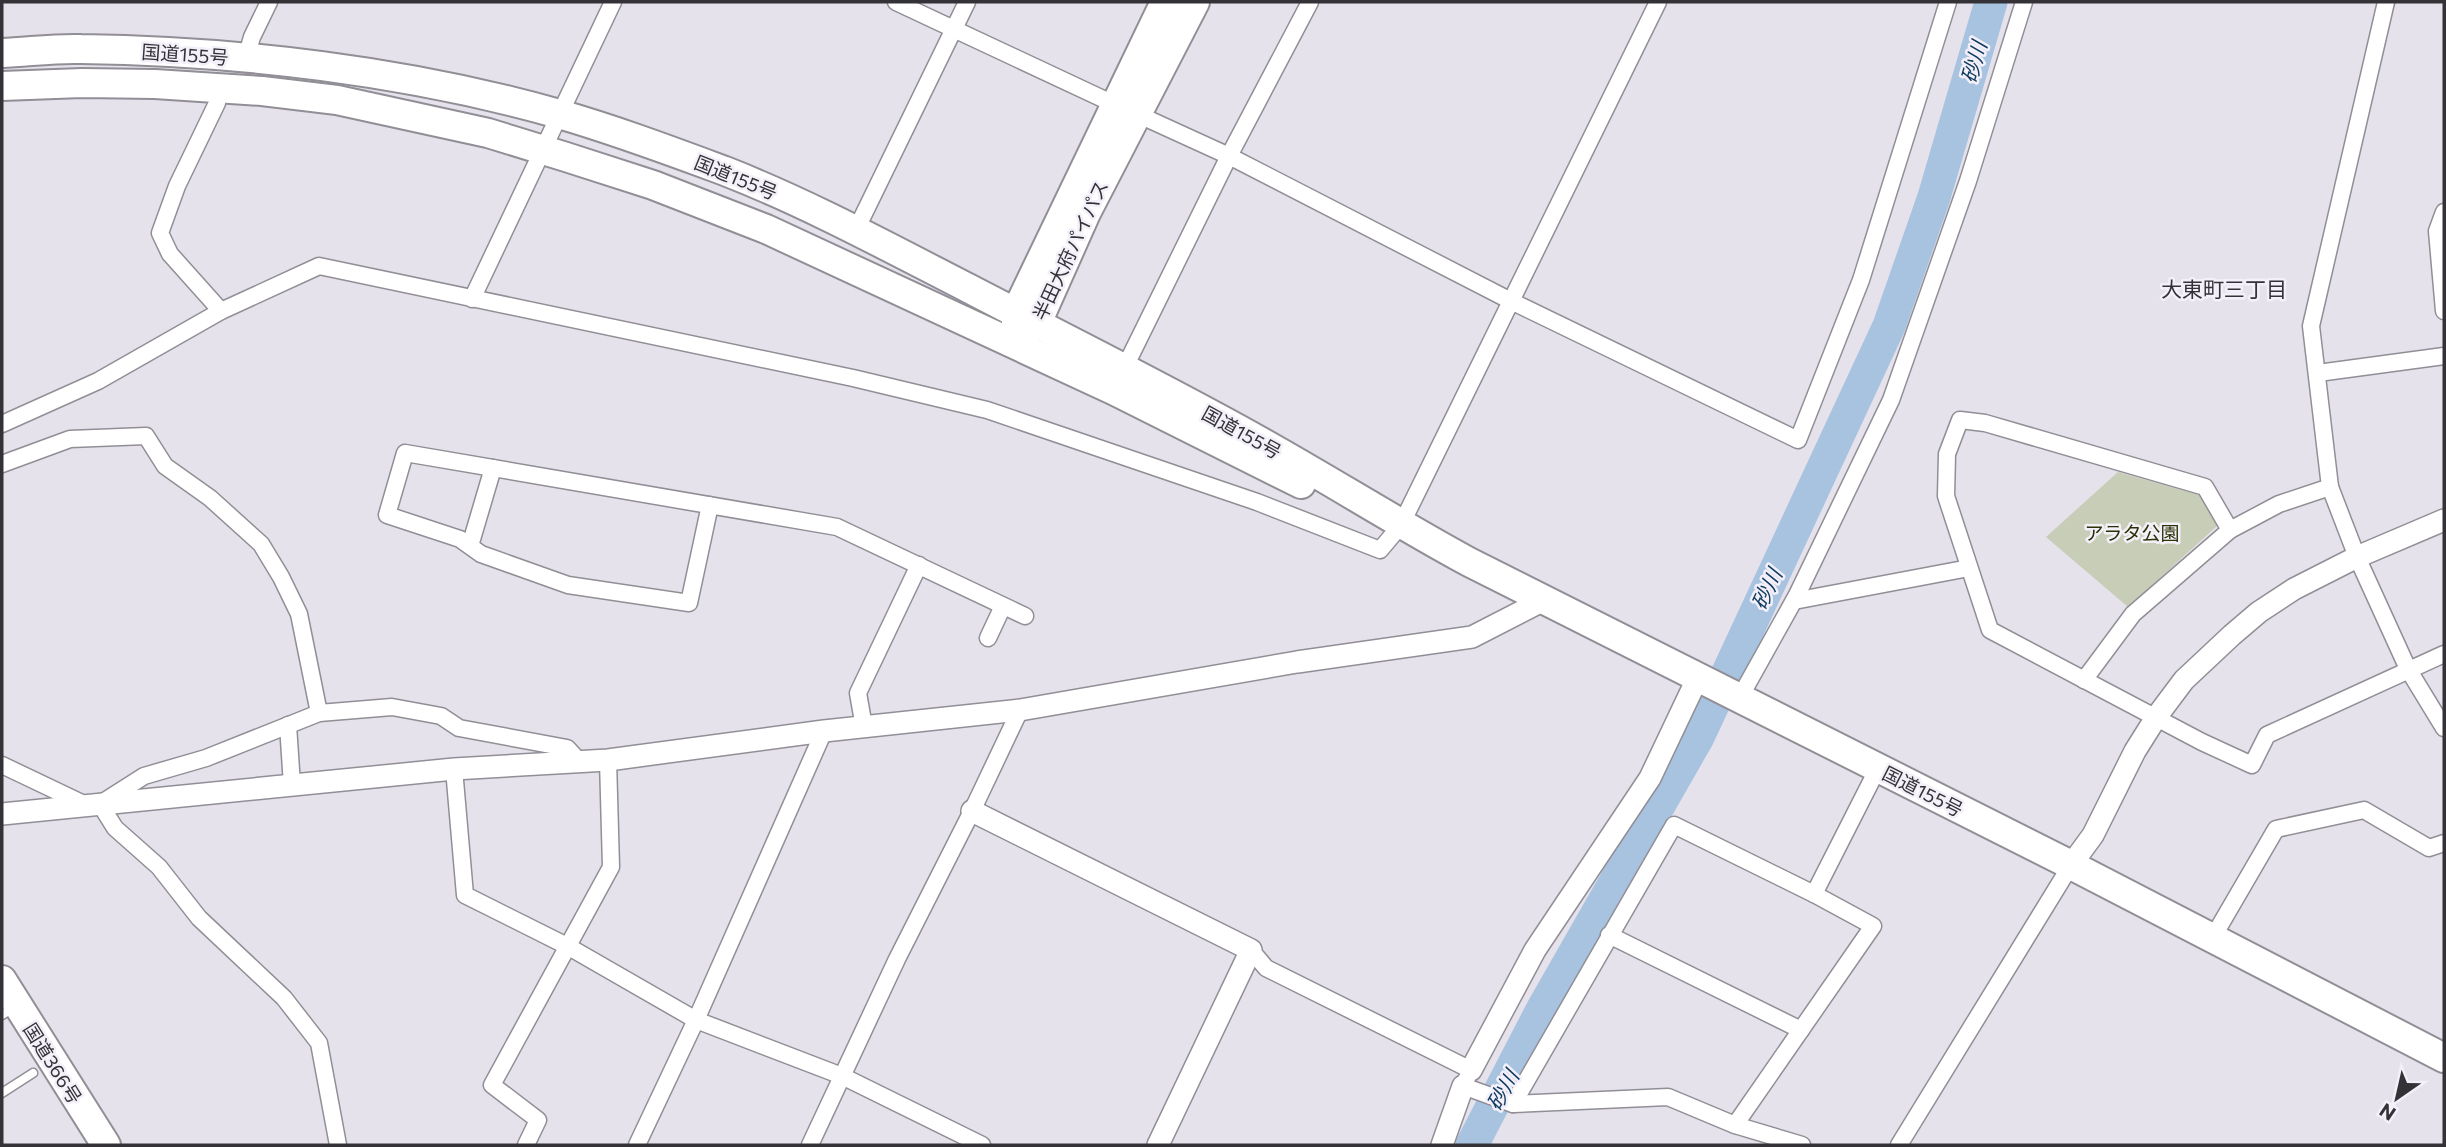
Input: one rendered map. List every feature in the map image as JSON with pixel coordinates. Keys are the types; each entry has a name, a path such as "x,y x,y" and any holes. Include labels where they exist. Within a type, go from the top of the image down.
{"highway":[{"name":"半田大府パイパス","path":"1016,345 1026,318 1127,109 1165,2"},
{"name":"半田大府パイパス","path":"1127,109 1195,2"},
{"name":"国道155号","path":"2,53 78,48 332,66 558,114 726,172 856,230 1125,367 1469,562 2071,865 2444,1058"},
{"name":"国道155号","path":"2,86 155,84 262,91 337,100 488,133 653,185 766,229 1113,390 1347,506 1401,525"},
{"name":"国道366号","path":"2,980 10,1010 106,1145"}],"street":[{"path":"246,58 252,37 270,2"},
{"path":"472,299 558,114 614,2"},
{"path":"896,2 1229,156 1511,301 1798,440 1861,280 1948,2"},
{"path":"856,230 967,2"},
{"path":"1125,367 1229,156 1310,2"},
{"path":"2,424 98,381 221,311 319,266 853,378 987,410 1245,498 1380,551 1401,525 1658,2"},
{"path":"1739,699 1794,601 1891,400 1968,181 2024,2"},
{"path":"2385,2 2312,326 2330,487 2357,557 2408,669 2444,728"},
{"path":"219,89 217,103 177,186 160,233 170,254 221,311"},
{"path":"2444,212 2437,231 2444,311"},
{"path":"2318,373 2444,356"},
{"path":"2230,530 2205,487 1984,423 1960,420 1947,454 1947,496 1990,630 2252,765 2267,735 2444,654"},
{"path":"2,464 70,439 146,436 165,466 210,498 261,544 299,614 319,713"},
{"path":"710,505 689,603 568,585 481,554 460,539 387,515 405,453 710,505 837,527 1025,616"},
{"path":"470,546 493,468"},
{"path":"2084,680 2133,614 2230,530 2279,504 2330,487"},
{"path":"1899,1145 2071,865 2093,835 2135,751 2157,716 2185,680 2259,612 2294,589 2357,557 2444,520"},
{"path":"864,727 858,693 919,565"},
{"path":"1794,601 1969,568"},
{"path":"2,814 454,769 608,761 824,731 1020,710 1297,662 1472,637 1546,599"},
{"path":"988,638 1003,606"},
{"path":"1441,1145 1466,1081 1535,950 1650,778 1699,678"},
{"path":"94,805 144,776 206,758 319,713 392,707 441,716 459,727 567,748 580,762"},
{"path":"810,1145 897,959 1020,710"},
{"path":"288,725 292,785"},
{"path":"637,1145 696,1020 824,731"},
{"path":"526,1145 538,1119 492,1085 611,867 608,761"},
{"path":"2,765 94,805 115,828 159,867 199,918 284,998 319,1043 338,1145"},
{"path":"1814,894 1878,768"},
{"path":"454,769 465,895 569,947 696,1020 842,1076 982,1145"},
{"path":"2212,939 2276,829 2364,810 2429,848 2444,844"},
{"path":"972,811 1251,950 1266,968 1466,1081 1512,1104 1668,1097 1735,1125 1802,1145"},
{"path":"1512,1104 1674,825 1873,926 1735,1125"},
{"path":"1609,935 1801,1030"},
{"path":"1158,1145 1251,950"}],"lane":[{"path":"2,1093 33,1073"}],"green space":[{"name":"アラタ公園","path":"2118,472 2199,495 2218,525 2128,607 2046,537"}],"waterway":[{"name":"砂川","path":"1472,1145 1542,1010 1698,737 1889,326 1934,197 1991,2"}],"district":[{"name":"大東町三丁目","path":"2224,288"}]}
